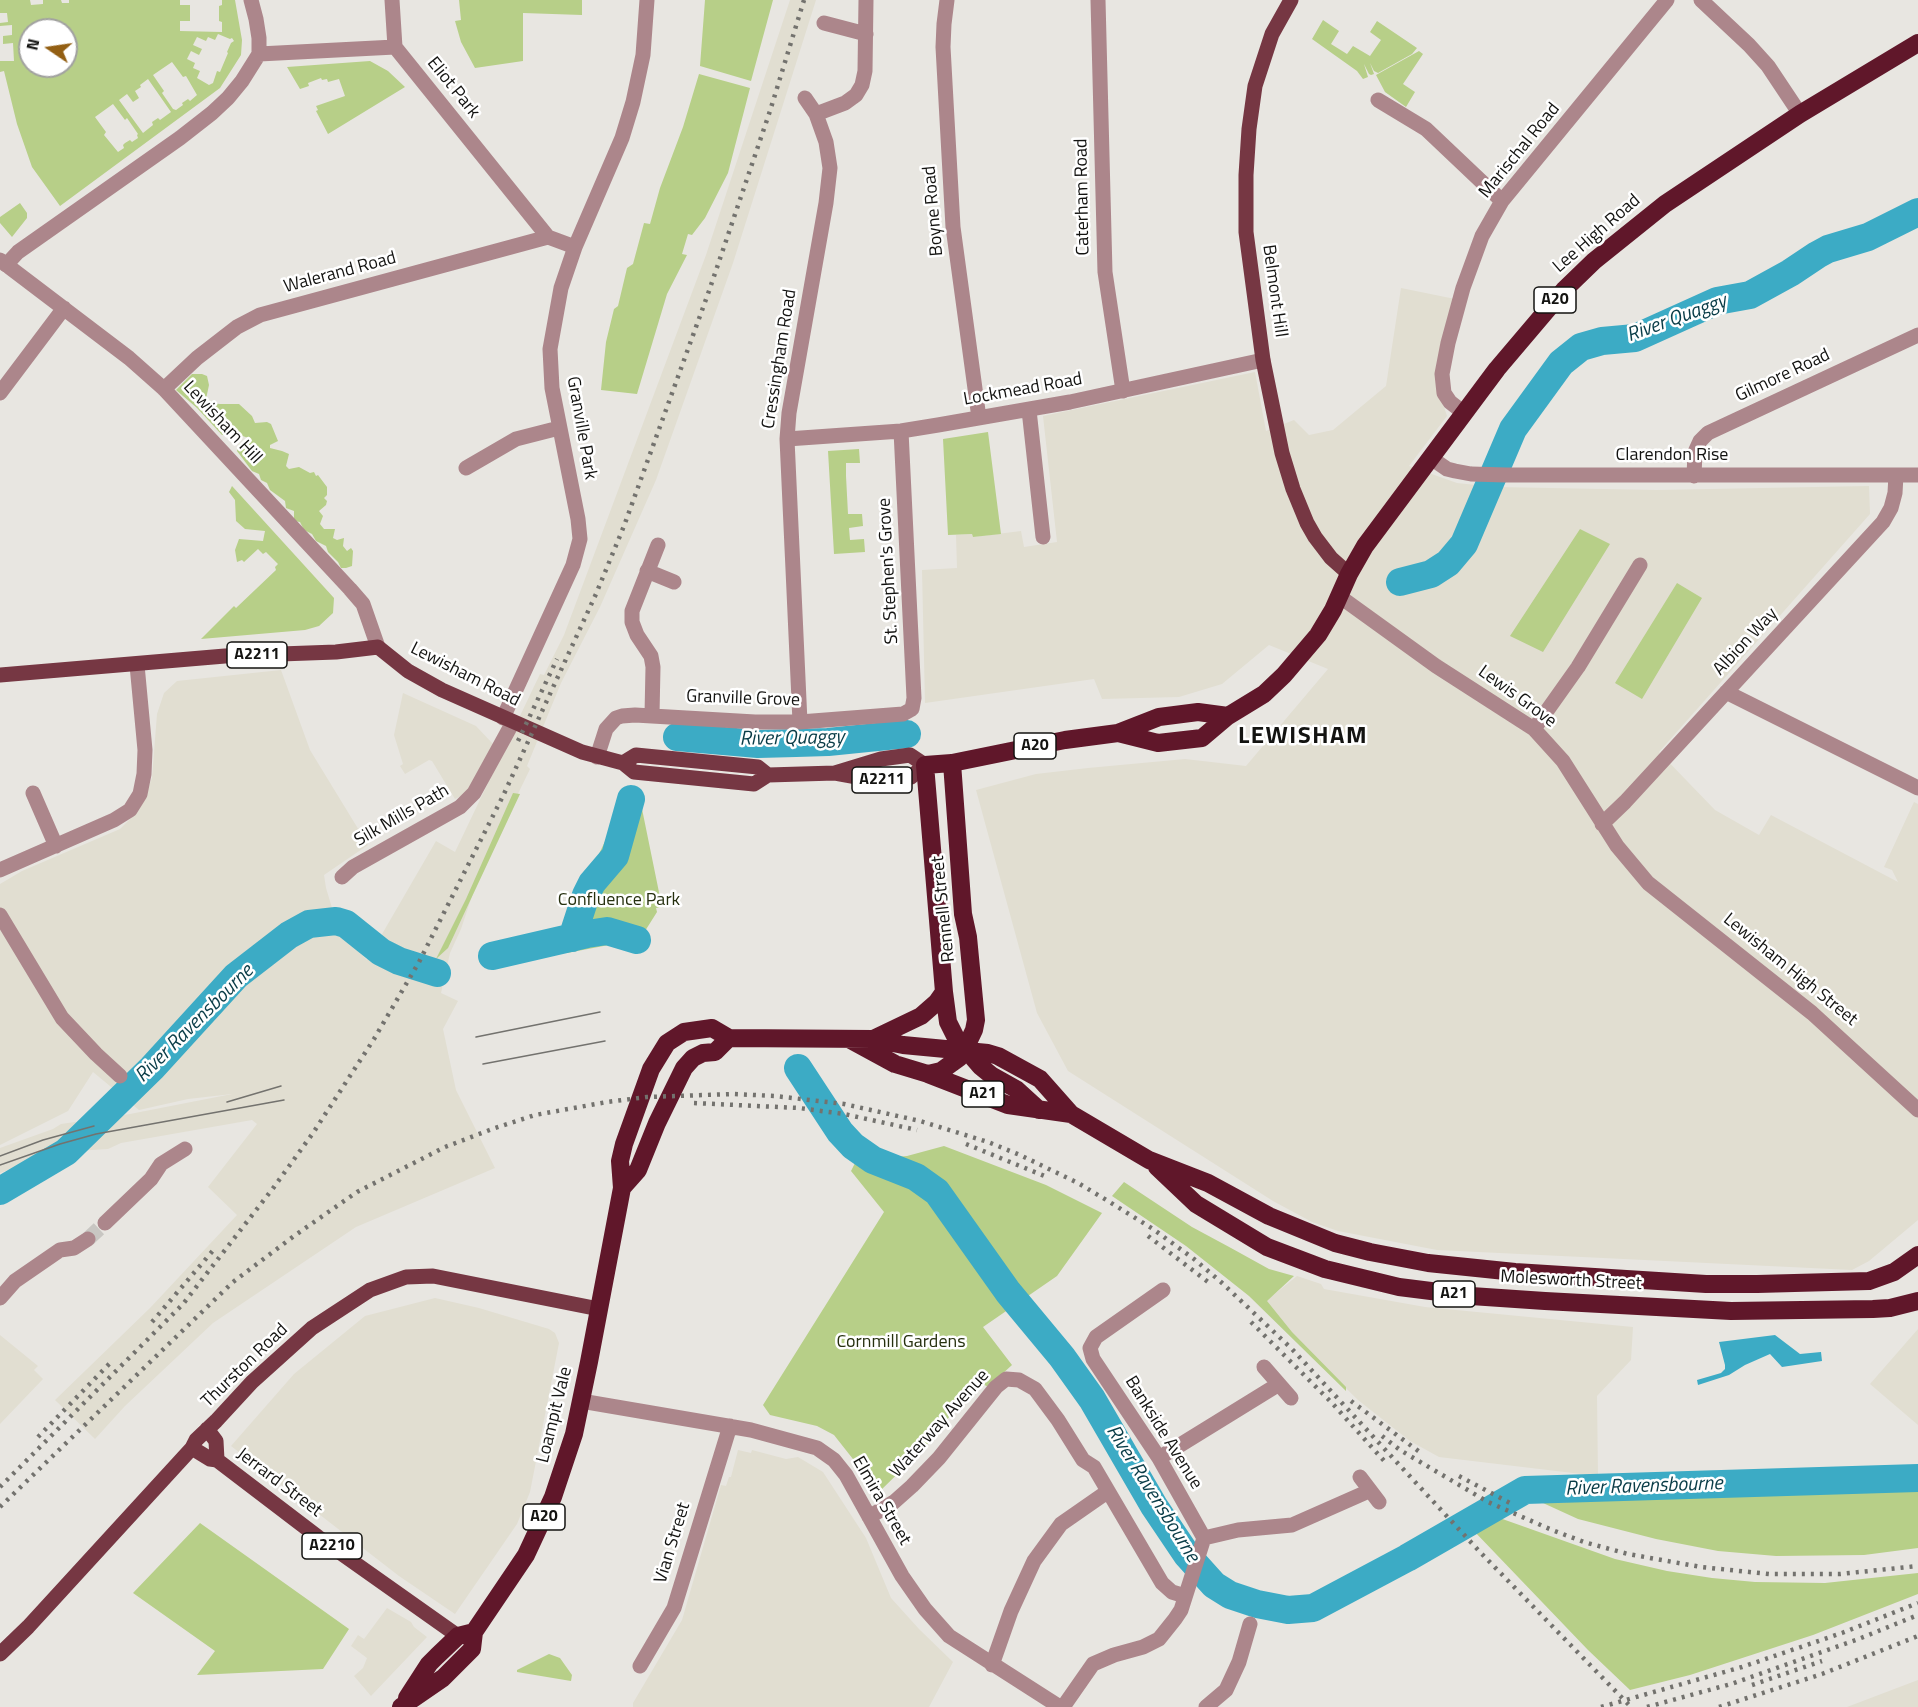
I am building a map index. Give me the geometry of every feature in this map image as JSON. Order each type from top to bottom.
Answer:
[{"type":"highway","name":"Lee High Road","points":[[1339,596],[1365,546],[1464,413],[1533,324],[1594,261],[1665,204],[1800,114],[1918,43]]},
{"type":"highway","name":"A20","points":[[1118,734],[1158,743],[1202,738],[1228,716],[1249,705],[1284,675],[1318,636],[1339,596]]},
{"type":"highway","name":"A20","points":[[925,765],[952,763],[1065,740],[1118,734],[1159,717],[1198,712],[1228,716]]},
{"type":"highway","name":"Rennell Street","points":[[928,1074],[951,1066],[965,1050],[974,1030],[976,1014],[968,937],[963,914],[952,763]]},
{"type":"highway","name":"Rennell Street","points":[[925,765],[948,1022],[965,1050]]},
{"type":"highway","name":"A20","points":[[729,1038],[873,1039],[921,1016],[937,1002],[944,992]]},
{"type":"highway","name":"Loampit Vale","points":[[402,1706],[443,1678],[472,1649],[466,1634],[526,1555],[564,1469],[581,1401],[622,1188],[620,1161],[646,1082],[659,1053],[675,1036],[696,1029],[712,1028],[729,1038],[715,1052],[704,1053],[693,1058],[684,1068],[652,1133],[638,1170],[622,1188]]},
{"type":"highway","name":"A20","points":[[847,1039],[895,1064],[928,1074]]},
{"type":"highway","name":"A21","points":[[873,1039],[909,1046],[965,1050],[991,1075],[1016,1089],[1039,1110]]},
{"type":"highway","name":"Molesworth Street","points":[[965,1050],[998,1056],[1040,1079],[1071,1114],[1149,1160],[1208,1183],[1269,1216],[1335,1244],[1370,1252],[1462,1267],[1536,1274],[1706,1284],[1856,1282],[1888,1274],[1918,1255]]},
{"type":"highway","name":"Molesworth Street","points":[[928,1074],[1008,1104],[1071,1114]]},
{"type":"highway","name":"Molesworth Street","points":[[1149,1160],[1196,1204],[1267,1247],[1325,1269],[1399,1287],[1471,1296],[1731,1311],[1873,1310],[1918,1301]]},
{"type":"main road","name":"Belmont Hill","points":[[1291,0],[1272,34],[1262,60],[1256,86],[1249,129],[1246,232],[1263,360],[1282,453],[1307,523],[1331,558],[1349,574]]},
{"type":"main road","name":"A2211","points":[[0,675],[225,657],[336,652],[378,647]]},
{"type":"main road","name":"Lewisham Road","points":[[378,647],[408,671],[508,720],[597,757],[623,763],[636,755],[758,767],[768,775],[835,773],[879,781],[911,777],[925,765],[910,755],[881,759],[835,773]]},
{"type":"main road","name":"Thurston Road","points":[[0,1654],[28,1627],[192,1448],[196,1440],[252,1382],[296,1341],[350,1302],[392,1281],[406,1277],[433,1276],[599,1309]]},
{"type":"main road","points":[[207,1429],[216,1441],[217,1460]]},
{"type":"main road","name":"Jerrard Street","points":[[192,1448],[210,1460],[217,1460],[318,1537],[466,1634]]},
{"type":"street","points":[[3,262],[212,113],[242,81],[259,53],[256,19],[250,0]]},
{"type":"street","points":[[259,53],[395,47],[392,0]]},
{"type":"street","name":"Granville Park","points":[[508,720],[573,565],[579,538],[577,513],[552,388],[550,349],[558,297],[575,247],[622,138],[633,102],[643,55],[647,0]]},
{"type":"street","points":[[816,114],[845,103],[856,95],[862,85],[865,71],[866,0]]},
{"type":"street","name":"Boyne Road","points":[[947,0],[943,47],[953,227],[979,418]]},
{"type":"street","name":"Caterham Road","points":[[1098,0],[1105,272],[1123,391]]},
{"type":"street","name":"Marischal Road","points":[[1464,413],[1450,402],[1444,393],[1442,374],[1463,288],[1482,236],[1502,201],[1667,0]]},
{"type":"street","points":[[1701,0],[1768,66],[1800,114]]},
{"type":"street","points":[[824,23],[866,34]]},
{"type":"street","name":"Eliot Park","points":[[395,47],[548,237]]},
{"type":"street","name":"Cressingham Road","points":[[800,722],[787,439],[789,413],[826,203],[830,168],[826,142],[816,114],[805,98]]},
{"type":"street","points":[[1378,100],[1426,129],[1502,201]]},
{"type":"street","points":[[548,237],[575,247]]},
{"type":"street","name":"Walerand Road","points":[[164,389],[197,358],[237,327],[260,315],[548,237]]},
{"type":"street","name":"Lewisham Hill","points":[[3,262],[129,358],[164,389],[351,589],[363,604],[378,647]]},
{"type":"street","points":[[0,393],[64,308]]},
{"type":"street","name":"Gilmore Road","points":[[1694,476],[1695,452],[1700,441],[1708,433],[1918,335]]},
{"type":"street","name":"Lockmead Road","points":[[787,439],[901,431],[1029,410],[1263,360]]},
{"type":"street","points":[[1029,410],[1043,537]]},
{"type":"street","points":[[466,468],[516,439],[559,428]]},
{"type":"street","name":"St. Stephen's Grove","points":[[901,431],[914,698],[912,709]]},
{"type":"street","name":"Clarendon Rise","points":[[1431,458],[1447,469],[1471,474],[1918,475]]},
{"type":"street","name":"Albion Way","points":[[1602,824],[1625,802],[1883,522],[1891,508],[1896,475]]},
{"type":"street","points":[[652,716],[653,667],[651,656],[637,635],[632,611],[658,545]]},
{"type":"street","points":[[1534,729],[1578,666],[1640,565]]},
{"type":"street","points":[[647,571],[674,582]]},
{"type":"street","name":"Lewis Grove","points":[[1339,596],[1436,666],[1534,729],[1563,761],[1602,824],[1633,867]]},
{"type":"street","points":[[0,870],[114,820],[130,810],[140,794],[144,774],[145,750],[137,665]]},
{"type":"street","points":[[1726,692],[1918,788]]},
{"type":"street","name":"Granville Grove","points":[[597,757],[606,729],[616,718],[635,715],[755,722],[800,722],[903,714],[912,709]]},
{"type":"street","name":"Silk Mills Path","points":[[342,877],[353,867],[460,807],[474,793],[508,720]]},
{"type":"street","points":[[33,794],[56,846]]},
{"type":"street","name":"Lewisham High Street","points":[[1633,867],[1648,883],[1695,922],[1812,1013],[1918,1110]]},
{"type":"street","points":[[0,915],[62,1018],[120,1076]]},
{"type":"street","points":[[105,1223],[151,1179],[161,1164],[185,1149]]},
{"type":"street","points":[[0,1298],[15,1281],[60,1250],[74,1248],[88,1239]]},
{"type":"street","name":"Bankside Avenue","points":[[1163,1290],[1096,1337],[1090,1348],[1093,1359],[1159,1458],[1203,1543]]},
{"type":"street","points":[[1264,1367],[1291,1398]]},
{"type":"street","name":"Waterway Avenue","points":[[869,1517],[894,1502],[912,1486],[939,1458],[996,1388],[1006,1379],[1019,1380],[1035,1389],[1083,1460],[1094,1467],[1162,1583],[1172,1592],[1185,1596]]},
{"type":"street","points":[[1159,1458],[1279,1384]]},
{"type":"street","name":"Elmira Street","points":[[581,1401],[730,1426],[817,1448],[834,1460],[846,1475],[902,1576],[925,1609],[949,1636],[1062,1707]]},
{"type":"street","name":"Vian Street","points":[[640,1666],[674,1608],[730,1426]]},
{"type":"street","points":[[1062,1707],[1093,1664],[1143,1647],[1159,1638],[1175,1619],[1203,1543],[1238,1530],[1292,1524],[1374,1497],[1360,1477]]},
{"type":"street","points":[[992,1665],[1011,1611],[1038,1554],[1061,1524],[1107,1492]]},
{"type":"street","points":[[1206,1707],[1226,1690],[1239,1662],[1250,1624]]},
{"type":"shaded area","points":[[790,0],[816,0],[733,263],[656,480],[600,607],[561,683],[527,766],[530,769],[480,872],[461,929],[450,953],[441,993],[458,1001],[443,1029],[456,1090],[495,1168],[356,1227],[213,1323],[125,1406],[95,1439],[55,1400],[150,1308],[237,1215],[208,1187],[257,1124],[252,1120],[121,1143],[108,1149],[59,1152],[0,1173],[0,1148],[61,1124],[130,1114],[232,1094],[188,1099],[139,1110],[93,1072],[68,1111],[0,1145],[0,884],[22,871],[120,829],[139,810],[152,778],[157,714],[164,693],[177,681],[281,670],[310,750],[368,845],[324,875],[339,931],[367,960],[436,841],[455,852],[540,674],[544,675],[564,635],[706,255]]},
{"type":"shaded area","points":[[1401,288],[1455,299],[1441,398],[1447,416],[1409,466],[1457,483],[1495,487],[1657,490],[1869,486],[1870,514],[1659,752],[1715,810],[1759,835],[1771,815],[1898,882],[1892,870],[1884,867],[1914,802],[1918,804],[1918,1220],[1869,1261],[1852,1270],[1437,1250],[1338,1231],[1312,1222],[1273,1201],[1068,1071],[1037,1013],[976,790],[1036,774],[1185,759],[1246,766],[1328,669],[1269,645],[1222,684],[1179,697],[1102,699],[1094,679],[925,703],[922,570],[957,568],[956,535],[972,534],[973,537],[1021,531],[1024,547],[1057,542],[1043,416],[1255,372],[1266,431],[1294,420],[1309,435],[1333,430],[1386,386]]},
{"type":"shaded area","points":[[403,693],[476,726],[493,744],[471,791],[455,799],[432,761],[429,760],[405,774],[400,766],[403,764],[394,735]]},
{"type":"shaded area","points":[[1297,1276],[1321,1284],[1324,1289],[1425,1307],[1633,1327],[1631,1360],[1597,1396],[1598,1476],[1439,1457],[1410,1441],[1358,1400],[1261,1305]]},
{"type":"shaded area","points":[[435,1298],[479,1308],[549,1329],[555,1333],[559,1343],[530,1492],[517,1524],[455,1614],[399,1576],[231,1446],[294,1374],[365,1316]]},
{"type":"shaded area","points":[[1918,1329],[1918,1425],[1870,1384]]},
{"type":"shaded area","points":[[0,1335],[38,1366],[34,1370],[43,1379],[0,1424]]},
{"type":"shaded area","points":[[738,1450],[751,1453],[752,1450],[786,1459],[798,1457],[823,1472],[866,1538],[891,1598],[953,1662],[929,1707],[633,1707],[633,1703],[682,1620],[721,1485],[726,1486],[731,1477]]},
{"type":"shaded area","points":[[387,1608],[411,1622],[427,1637],[371,1696],[354,1676],[363,1668],[367,1658],[351,1646],[358,1635],[364,1639]]},
{"type":"shaded area","points":[[1918,1680],[1918,1707],[1847,1707]]},
{"type":"green space","points":[[0,0],[30,0],[31,5],[43,4],[43,0],[61,0],[62,3],[69,3],[69,0],[180,0],[180,5],[190,5],[190,21],[180,21],[180,31],[222,32],[219,6],[222,5],[222,0],[235,0],[242,40],[241,55],[220,88],[60,206],[32,167],[17,124],[4,71],[0,72],[0,61],[14,61],[13,43],[3,44],[3,36],[12,35],[12,25],[0,26],[0,23],[8,22],[7,13],[0,13]],"holes":[[[218,34],[232,38],[234,41],[231,43],[220,72],[217,71],[213,83],[209,85],[197,78],[200,71],[193,68],[195,63],[187,59],[191,51],[199,55],[202,49],[193,45],[197,37],[206,41],[208,37],[215,40]],[[172,62],[183,77],[186,76],[197,95],[190,101],[188,99],[182,103],[183,105],[176,110],[162,93],[164,91],[153,75]],[[148,79],[171,112],[160,120],[158,118],[152,122],[153,125],[143,133],[119,100],[127,94],[133,102],[139,98],[135,91],[141,87],[140,85]],[[113,104],[125,120],[127,118],[138,134],[138,138],[125,143],[124,148],[118,152],[104,135],[106,132],[95,117]]]},
{"type":"green space","points":[[459,0],[582,0],[582,15],[523,13],[523,61],[475,68],[461,42],[455,21],[461,20]]},
{"type":"green space","points":[[705,0],[773,0],[751,81],[700,66]]},
{"type":"green space","points":[[1323,20],[1339,31],[1331,44],[1347,54],[1353,46],[1370,56],[1381,40],[1370,32],[1377,21],[1417,48],[1412,54],[1378,73],[1374,71],[1370,63],[1374,74],[1369,74],[1364,64],[1368,77],[1363,79],[1357,71],[1312,39]]},
{"type":"green space","points":[[1419,51],[1423,54],[1403,84],[1415,92],[1406,107],[1385,92],[1376,75]]},
{"type":"green space","points":[[370,61],[388,71],[405,87],[328,134],[316,111],[318,110],[316,106],[345,96],[339,79],[328,82],[327,79],[322,80],[321,78],[300,89],[287,67]]},
{"type":"green space","points":[[699,74],[750,88],[728,173],[705,218],[692,235],[688,234],[682,254],[687,255],[667,294],[637,394],[601,390],[606,342],[614,309],[618,306],[627,268],[633,264],[644,223],[650,224]]},
{"type":"green space","points":[[20,203],[27,213],[27,218],[12,237],[0,223],[0,217]]},
{"type":"green space","points":[[192,374],[207,376],[209,385],[206,399],[219,404],[239,404],[252,416],[255,423],[271,424],[278,441],[270,445],[270,448],[289,454],[286,466],[289,469],[299,467],[318,475],[327,487],[327,495],[324,498],[327,501],[326,505],[319,511],[323,516],[320,524],[324,529],[335,529],[333,538],[337,540],[344,538],[343,546],[347,551],[351,548],[353,551],[352,566],[341,568],[326,546],[316,541],[312,534],[304,530],[300,522],[294,521],[294,511],[286,508],[285,501],[270,490],[259,474],[252,471],[237,451],[239,444],[247,443],[248,438],[235,433],[222,435],[197,408],[176,390]]},
{"type":"green space","points":[[988,432],[1001,534],[973,537],[972,534],[948,535],[943,439]]},
{"type":"green space","points":[[859,449],[860,463],[846,463],[848,514],[862,514],[863,526],[849,528],[850,540],[864,539],[865,552],[834,554],[828,451]]},
{"type":"green space","points":[[232,486],[334,598],[333,613],[319,626],[305,630],[201,639],[234,606],[236,608],[276,570],[275,567],[278,564],[266,552],[263,554],[258,549],[244,562],[242,560],[237,562],[235,550],[239,539],[263,541],[265,531],[245,529],[236,521],[235,500],[229,492]]},
{"type":"green space","points":[[1580,529],[1610,544],[1543,652],[1510,636]]},
{"type":"green space","points":[[1677,583],[1702,598],[1642,699],[1615,683]]},
{"type":"green space","points":[[513,793],[520,794],[448,948],[436,959],[466,899]]},
{"type":"green space","name":"Confluence Park","points":[[626,797],[641,804],[662,907],[656,908],[657,912],[640,939],[567,953],[563,930]]},
{"type":"green space","name":"Cornmill Gardens","points":[[944,1146],[1046,1185],[1102,1213],[1057,1276],[983,1327],[1012,1365],[988,1387],[978,1381],[925,1447],[879,1492],[834,1435],[817,1426],[770,1415],[763,1405],[884,1212],[851,1171],[856,1161],[907,1156]]},
{"type":"green space","points":[[1124,1182],[1192,1227],[1269,1269],[1294,1276],[1267,1301],[1292,1332],[1346,1387],[1346,1391],[1249,1296],[1186,1246],[1112,1196]]},
{"type":"green space","points":[[1918,1488],[1918,1548],[1864,1555],[1776,1556],[1718,1551],[1656,1539],[1578,1519],[1543,1503]]},
{"type":"green space","points":[[1494,1516],[1615,1559],[1667,1571],[1755,1582],[1825,1583],[1918,1573],[1918,1594],[1813,1635],[1690,1675],[1630,1690],[1588,1650],[1473,1530]]},
{"type":"green space","points":[[200,1523],[349,1629],[323,1669],[197,1675],[215,1651],[133,1593]]},
{"type":"green space","points":[[549,1654],[560,1658],[572,1675],[571,1681],[517,1672],[517,1670]]},
{"type":"water","points":[[1775,1335],[1800,1354],[1821,1352],[1822,1361],[1782,1367],[1770,1354],[1729,1375],[1698,1385],[1697,1380],[1721,1373],[1725,1369],[1719,1342]]},
{"type":"waterway","name":"River Quaggy","points":[[1400,582],[1431,574],[1448,563],[1464,544],[1513,429],[1561,363],[1581,347],[1602,341],[1635,338],[1717,301],[1750,295],[1828,249],[1868,237],[1918,212]]},
{"type":"waterway","name":"River Quaggy","points":[[677,737],[758,744],[828,742],[907,734]]},
{"type":"waterway","name":"River Quaggy","points":[[572,938],[592,883],[615,856],[631,799]]},
{"type":"waterway","name":"River Ravensbourne","points":[[0,1191],[66,1152],[152,1068],[236,976],[289,935],[309,924],[336,921],[346,924],[381,952],[399,961],[437,973]]},
{"type":"waterway","name":"River Ravensbourne","points":[[492,956],[607,931],[637,940]]},
{"type":"waterway","name":"River Ravensbourne","points":[[798,1068],[840,1132],[853,1146],[873,1160],[916,1177],[937,1192],[1008,1292],[1062,1357],[1092,1399],[1154,1506],[1187,1555],[1214,1585],[1230,1595],[1257,1604],[1288,1610],[1313,1608],[1407,1558],[1525,1490],[1918,1478]]},
{"type":"tunnel","points":[[88,1239],[105,1223]]},
{"type":"tram line","points":[[476,1037],[600,1012]]},
{"type":"tram line","points":[[483,1064],[605,1041]]},
{"type":"tram line","points":[[227,1102],[281,1086]]},
{"type":"tram line","points":[[0,1165],[96,1134],[284,1100]]},
{"type":"tram line","points":[[0,1156],[43,1140],[94,1126]]},
{"type":"railway","points":[[0,1487],[183,1304],[313,1133],[374,1039],[419,962],[503,796],[596,594],[624,526],[709,291],[770,111],[804,0]]},
{"type":"railway","points":[[518,741],[557,659]]},
{"type":"railway","points":[[0,1507],[233,1282],[357,1192],[445,1147],[535,1115],[647,1097],[733,1094],[844,1104],[920,1121],[988,1142],[1020,1155],[1078,1183],[1153,1229],[1194,1259],[1292,1349],[1480,1552],[1631,1707]]},
{"type":"railway","points":[[694,1103],[799,1108],[844,1114],[917,1130]]},
{"type":"railway","points":[[966,1144],[1047,1177]]},
{"type":"railway","points":[[1148,1236],[1212,1285]]},
{"type":"railway","points":[[152,1322],[216,1247]]},
{"type":"railway","points":[[1251,1322],[1332,1403],[1386,1463]]},
{"type":"railway","points":[[38,1437],[113,1360]]},
{"type":"railway","points":[[1351,1401],[1421,1453]]},
{"type":"railway","points":[[1382,1436],[1400,1450],[1488,1502],[1584,1542],[1628,1554],[1701,1567],[1769,1574],[1840,1574],[1918,1566]]},
{"type":"railway","points":[[1459,1476],[1510,1503]]},
{"type":"railway","points":[[1601,1707],[1742,1667],[1842,1633],[1918,1603]]},
{"type":"railway","points":[[1647,1707],[1731,1684],[1856,1640],[1918,1615]]},
{"type":"railway","points":[[1719,1707],[1822,1674],[1918,1636]]},
{"type":"railway","points":[[1752,1685],[1822,1661]]},
{"type":"district","name":"LEWISHAM","points":[[1303,737]]}]
